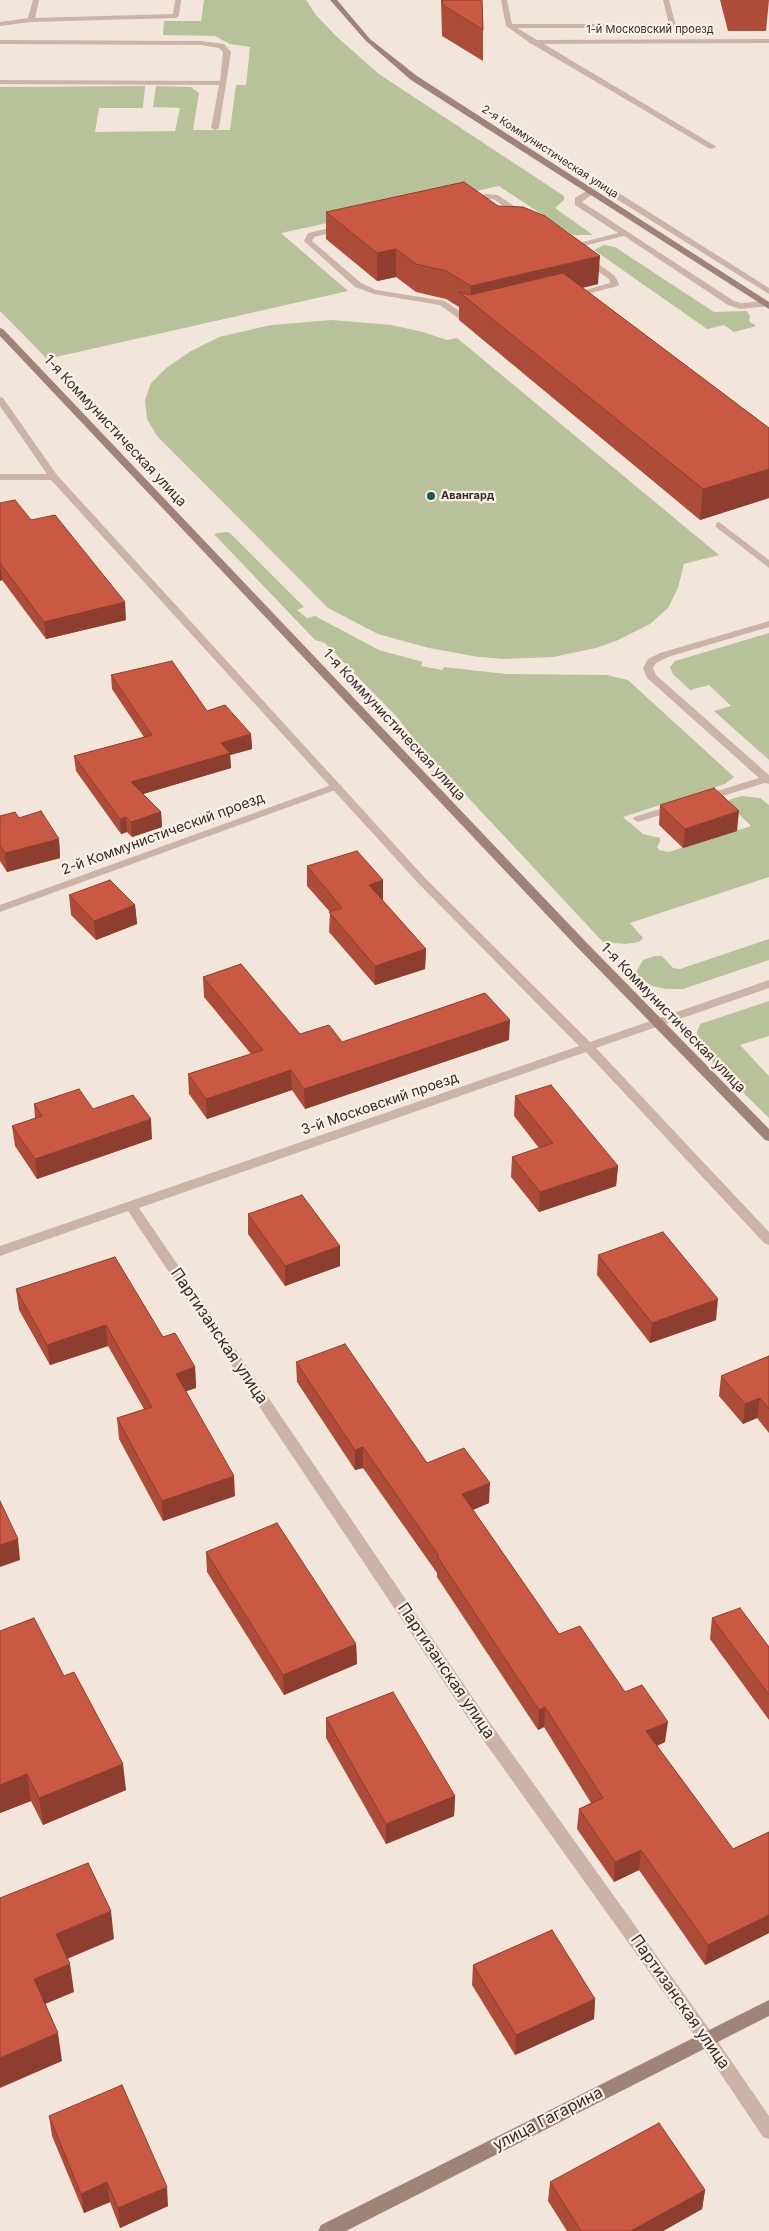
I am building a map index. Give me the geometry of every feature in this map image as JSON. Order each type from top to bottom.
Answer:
[{"type":"street","points":[[31,20],[36,0]]},
{"type":"street","points":[[0,24],[31,20],[176,16],[178,0]]},
{"type":"street","name":"2-я Коммунистическая улица","points":[[333,0],[360,33],[402,69],[767,305]]},
{"type":"street","points":[[504,0],[509,26],[532,42],[713,147]]},
{"type":"street","points":[[509,26],[673,26],[666,0]]},
{"type":"street","name":"1-й Московский проезд","points":[[532,42],[769,41]]},
{"type":"street","points":[[0,42],[214,44],[226,50],[214,128]]},
{"type":"street","points":[[0,82],[222,83]]},
{"type":"street","points":[[597,183],[769,292]]},
{"type":"street","points":[[591,192],[578,200],[578,203],[733,304],[744,306],[767,305]]},
{"type":"street","points":[[455,202],[480,196],[496,197],[532,221]]},
{"type":"street","points":[[348,226],[311,235],[307,239],[364,289],[442,303],[465,318],[480,317]]},
{"type":"street","points":[[566,297],[604,288],[613,285],[615,282],[565,244],[624,234]]},
{"type":"street","name":"1-я Коммунистическая улица","points":[[0,331],[657,1023],[769,1137]]},
{"type":"street","points":[[0,400],[54,477],[449,910],[588,1047],[769,1240]]},
{"type":"street","points":[[0,477],[54,477]]},
{"type":"street","points":[[718,525],[769,565]]},
{"type":"street","points":[[768,780],[651,676],[648,668],[652,661],[664,655],[769,624]]},
{"type":"street","points":[[638,819],[768,780]]},
{"type":"street","name":"2-й Коммунистический проезд","points":[[0,910],[337,786]]},
{"type":"street","name":"3-й Московский проезд","points":[[0,1251],[769,984]]},
{"type":"street","name":"Партизанская улица","points":[[131,1206],[482,1725],[706,2038],[769,2130]]},
{"type":"street","name":"улица Гагарина","points":[[327,2231],[706,2038],[769,2008]]},
{"type":"green space","points":[[204,0],[306,0],[316,15],[337,37],[379,74],[564,196],[564,200],[555,208],[593,235],[573,235],[499,186],[281,233],[348,291],[47,359],[0,311],[0,87],[145,86],[143,108],[99,108],[95,132],[175,131],[180,108],[153,107],[156,86],[191,87],[199,93],[193,130],[230,130],[236,85],[246,85],[250,47],[230,44],[215,36],[163,35],[164,21],[201,21]]},
{"type":"green space","points":[[604,245],[615,247],[714,312],[747,311],[750,316],[749,321],[756,326],[734,332],[724,325],[707,329],[594,250]]},
{"type":"green space","name":"Авангард","points":[[331,320],[391,325],[423,332],[447,340],[457,338],[719,555],[684,564],[678,588],[668,608],[650,624],[616,641],[596,648],[553,657],[504,659],[479,657],[429,648],[378,634],[328,608],[157,436],[147,419],[145,400],[151,383],[166,368],[191,351],[219,337],[271,325]]},
{"type":"green space","points":[[230,533],[304,607],[297,610],[307,618],[315,616],[379,650],[423,662],[421,666],[442,670],[444,667],[506,674],[607,675],[628,680],[734,777],[725,784],[623,817],[643,834],[660,838],[657,847],[659,850],[669,852],[751,826],[727,802],[742,796],[760,798],[769,805],[769,877],[630,923],[643,938],[639,942],[626,944],[603,942],[419,745],[396,716],[325,643],[315,640],[214,534]]},
{"type":"green space","points":[[769,633],[769,760],[714,711],[731,706],[709,685],[690,690],[673,674],[670,667],[675,661]]},
{"type":"green space","points":[[769,939],[769,960],[683,989],[666,989],[652,986],[635,974],[643,960],[655,956],[662,956],[673,968],[680,969]]},
{"type":"green space","points":[[769,1001],[769,1036],[740,1045],[769,1076],[769,1118],[713,1063],[698,1041],[697,1032],[700,1024]]},
{"type":"building","points":[[442,0],[482,0],[483,30],[443,5]]},
{"type":"building","points":[[464,182],[498,206],[523,207],[545,216],[600,256],[471,286],[446,271],[416,264],[396,249],[377,253],[326,212]]},
{"type":"building","points":[[563,273],[769,428],[769,469],[703,489],[459,292],[470,295]]},
{"type":"building","points":[[15,500],[31,520],[55,515],[125,602],[44,622],[0,563],[0,503]]},
{"type":"building","points":[[172,661],[207,711],[225,705],[251,734],[221,743],[230,753],[131,782],[161,812],[131,822],[126,817],[120,819],[74,756],[152,735],[111,675]]},
{"type":"building","points":[[714,788],[739,811],[685,829],[660,805]]},
{"type":"building","points":[[41,811],[59,839],[5,853],[0,845],[0,816],[15,812],[19,818]]},
{"type":"building","points":[[357,851],[383,880],[369,885],[426,949],[375,966],[329,912],[342,908],[307,866]]},
{"type":"building","points":[[110,880],[135,905],[94,921],[69,895]]},
{"type":"building","points":[[241,964],[300,1034],[329,1025],[342,1042],[485,993],[510,1020],[304,1089],[291,1070],[206,1099],[188,1074],[263,1050],[203,977]]},
{"type":"building","points":[[551,1085],[618,1166],[540,1192],[512,1157],[553,1143],[515,1096]]},
{"type":"building","points":[[79,1089],[93,1109],[133,1095],[151,1119],[35,1159],[12,1126],[42,1116],[34,1104]]},
{"type":"building","points":[[302,1195],[340,1246],[285,1266],[248,1214]]},
{"type":"building","points":[[663,1232],[718,1299],[652,1323],[598,1255]]},
{"type":"building","points":[[115,1257],[163,1337],[175,1333],[195,1367],[176,1374],[234,1476],[162,1501],[117,1418],[152,1407],[106,1325],[47,1345],[16,1289]]},
{"type":"building","points":[[345,1344],[427,1463],[464,1448],[490,1483],[462,1494],[559,1634],[580,1626],[625,1692],[642,1685],[668,1722],[646,1731],[733,1849],[769,1832],[769,1915],[708,1945],[641,1850],[615,1862],[579,1809],[603,1798],[545,1707],[539,1710],[437,1556],[439,1556],[363,1447],[355,1450],[296,1362]]},
{"type":"building","points":[[769,1356],[769,1409],[760,1398],[745,1404],[721,1376]]},
{"type":"building","points":[[0,1501],[18,1539],[0,1545]]},
{"type":"building","points":[[277,1523],[356,1644],[283,1675],[206,1552]]},
{"type":"building","points":[[740,1608],[769,1647],[769,1695],[712,1618]]},
{"type":"building","points":[[34,1618],[64,1676],[74,1672],[123,1764],[39,1798],[27,1774],[0,1785],[0,1631]]},
{"type":"building","points":[[393,1692],[455,1796],[386,1824],[326,1718]]},
{"type":"building","points":[[88,1863],[111,1911],[56,1934],[70,1964],[34,1979],[58,2033],[0,2058],[0,1898]]},
{"type":"building","points":[[552,1930],[595,1999],[516,2035],[473,1965]]},
{"type":"building","points":[[122,2085],[167,2187],[118,2208],[107,2182],[81,2194],[49,2116]]},
{"type":"building","points":[[659,2123],[705,2190],[631,2231],[581,2231],[550,2182]]},
{"type":"place","name":"Авангард","points":[[431,496]]}]
